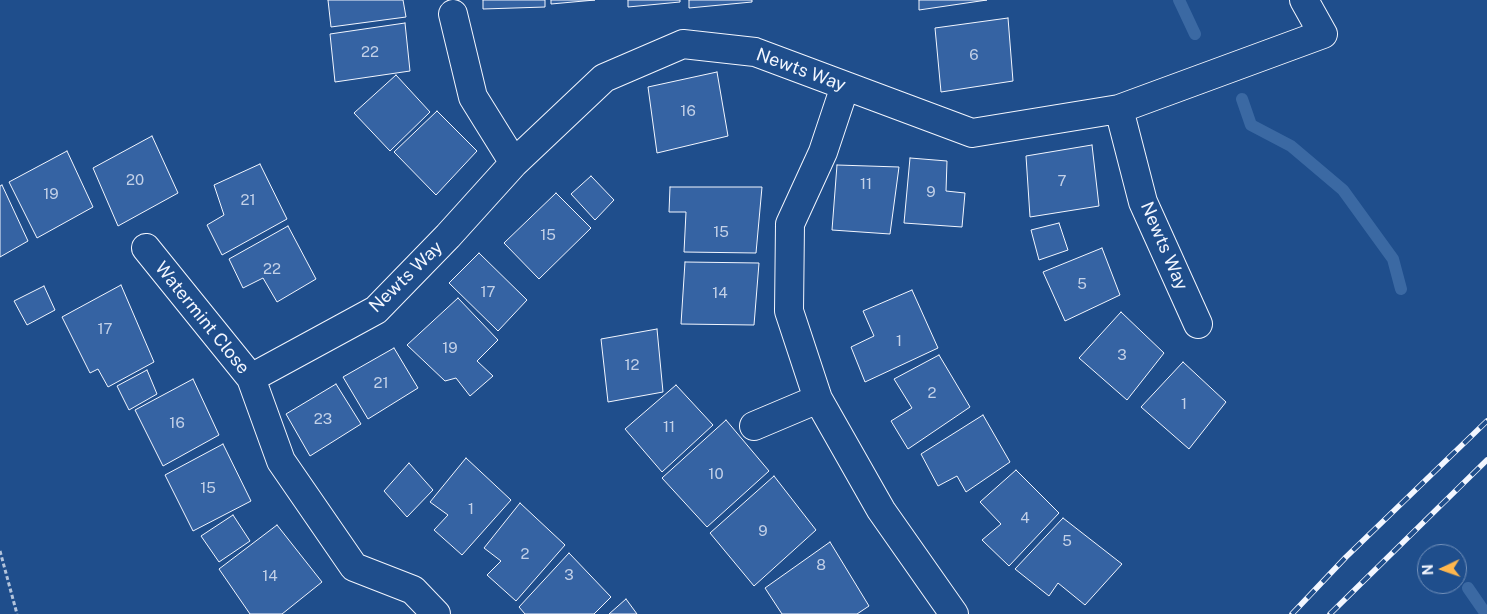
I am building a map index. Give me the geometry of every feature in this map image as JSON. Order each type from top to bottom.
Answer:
[{"type":"street","name":"Newts Way","points":[[251,378],[376,310],[448,236],[514,163],[604,78],[683,44],[755,52],[972,133],[1120,109],[1323,34],[1304,0]]},
{"type":"street","points":[[453,14],[472,98],[514,163]]},
{"type":"street","points":[[845,86],[823,152],[790,224],[789,311],[818,399],[881,510],[954,614]]},
{"type":"street","name":"Newts Way","points":[[1120,109],[1143,202],[1198,324]]},
{"type":"street","name":"Watermint Close","points":[[146,248],[251,378],[281,461],[354,567],[413,590],[436,614]]},
{"type":"street","points":[[754,426],[818,399]]},
{"type":"path","points":[[0,551],[16,614]]},
{"type":"building","points":[[328,0],[403,0],[406,17],[331,27]]},
{"type":"building","points":[[483,0],[545,0],[545,7],[483,9]]},
{"type":"building","points":[[551,0],[595,0],[551,4]]},
{"type":"building","points":[[628,0],[680,0],[680,2],[628,7]]},
{"type":"building","points":[[689,0],[752,0],[752,2],[689,8]]},
{"type":"building","points":[[919,0],[987,0],[919,10]]},
{"type":"building","points":[[1008,18],[1013,81],[941,92],[935,28]]},
{"type":"building","points":[[405,23],[410,71],[335,82],[330,34]]},
{"type":"building","points":[[717,72],[728,136],[657,153],[648,87]]},
{"type":"building","points":[[396,75],[430,112],[390,151],[354,113]]},
{"type":"building","points":[[437,111],[477,151],[436,195],[394,152]]},
{"type":"building","points":[[152,136],[178,193],[118,226],[93,168]]},
{"type":"building","points":[[1092,145],[1099,206],[1030,217],[1026,156]]},
{"type":"building","points":[[67,151],[93,207],[37,238],[9,182]]},
{"type":"building","points":[[910,158],[947,161],[946,191],[965,193],[962,227],[904,223]]},
{"type":"building","points":[[260,164],[287,219],[222,255],[207,225],[224,215],[214,185]]},
{"type":"building","points":[[837,165],[899,167],[890,234],[832,230]]},
{"type":"building","points":[[591,176],[614,200],[595,220],[571,194]]},
{"type":"building","points":[[2,185],[28,241],[0,257],[0,186]]},
{"type":"building","points":[[670,187],[762,187],[756,253],[684,252],[686,212],[669,212]]},
{"type":"building","points":[[556,193],[591,228],[539,279],[504,243]]},
{"type":"building","points":[[1059,223],[1068,250],[1039,260],[1031,230]]},
{"type":"building","points":[[288,226],[316,279],[277,302],[263,278],[243,288],[229,259]]},
{"type":"building","points":[[1102,248],[1120,295],[1065,321],[1043,272]]},
{"type":"building","points":[[479,253],[527,300],[498,331],[449,283]]},
{"type":"building","points":[[685,262],[759,263],[754,325],[681,324]]},
{"type":"building","points":[[121,285],[154,362],[108,387],[98,369],[90,373],[62,317]]},
{"type":"building","points":[[44,286],[55,310],[27,325],[14,301]]},
{"type":"building","points":[[912,290],[938,348],[865,382],[851,347],[874,336],[863,311]]},
{"type":"building","points":[[458,298],[498,340],[477,361],[493,376],[470,396],[456,378],[445,381],[407,345]]},
{"type":"building","points":[[1121,312],[1164,353],[1127,400],[1079,358]]},
{"type":"building","points":[[657,329],[663,392],[608,402],[601,339]]},
{"type":"building","points":[[394,348],[418,388],[368,419],[343,377]]},
{"type":"building","points":[[939,355],[970,407],[908,449],[891,421],[912,408],[894,379]]},
{"type":"building","points":[[1183,362],[1226,402],[1189,449],[1141,407]]},
{"type":"building","points":[[147,370],[157,394],[129,410],[117,386]]},
{"type":"building","points":[[193,379],[219,435],[163,466],[135,410]]},
{"type":"building","points":[[336,384],[361,424],[310,456],[286,414]]},
{"type":"building","points":[[676,385],[713,425],[662,472],[625,429]]},
{"type":"building","points":[[983,415],[1010,462],[966,492],[957,476],[938,486],[921,454]]},
{"type":"building","points":[[726,420],[769,471],[707,527],[662,478]]},
{"type":"building","points":[[223,444],[251,501],[193,531],[165,475]]},
{"type":"building","points":[[466,458],[511,500],[462,555],[434,530],[448,515],[430,502]]},
{"type":"building","points":[[409,463],[433,490],[407,517],[384,491]]},
{"type":"building","points":[[1016,470],[1059,513],[1009,566],[982,540],[1001,524],[980,502]]},
{"type":"building","points":[[774,476],[816,530],[754,586],[710,533]]},
{"type":"building","points":[[520,503],[565,545],[516,601],[487,575],[501,561],[484,548]]},
{"type":"building","points":[[233,515],[250,541],[219,562],[201,536]]},
{"type":"building","points":[[1063,518],[1122,564],[1085,605],[1058,583],[1049,596],[1015,569]]},
{"type":"building","points":[[277,525],[322,582],[282,614],[250,614],[219,569]]},
{"type":"building","points":[[830,542],[869,606],[857,614],[782,614],[765,588]]},
{"type":"building","points":[[569,553],[611,597],[594,614],[525,614],[519,607]]},
{"type":"building","points":[[626,599],[637,614],[609,614]]},
{"type":"waterway","points":[[1179,0],[1195,34]]},
{"type":"waterway","points":[[1242,99],[1251,125],[1291,146],[1343,190],[1393,259],[1401,289]]},
{"type":"waterway","points":[[1468,588],[1486,614]]},
{"type":"railway","points":[[1292,614],[1346,557],[1487,421]]},
{"type":"railway","points":[[1330,614],[1487,460]]}]
